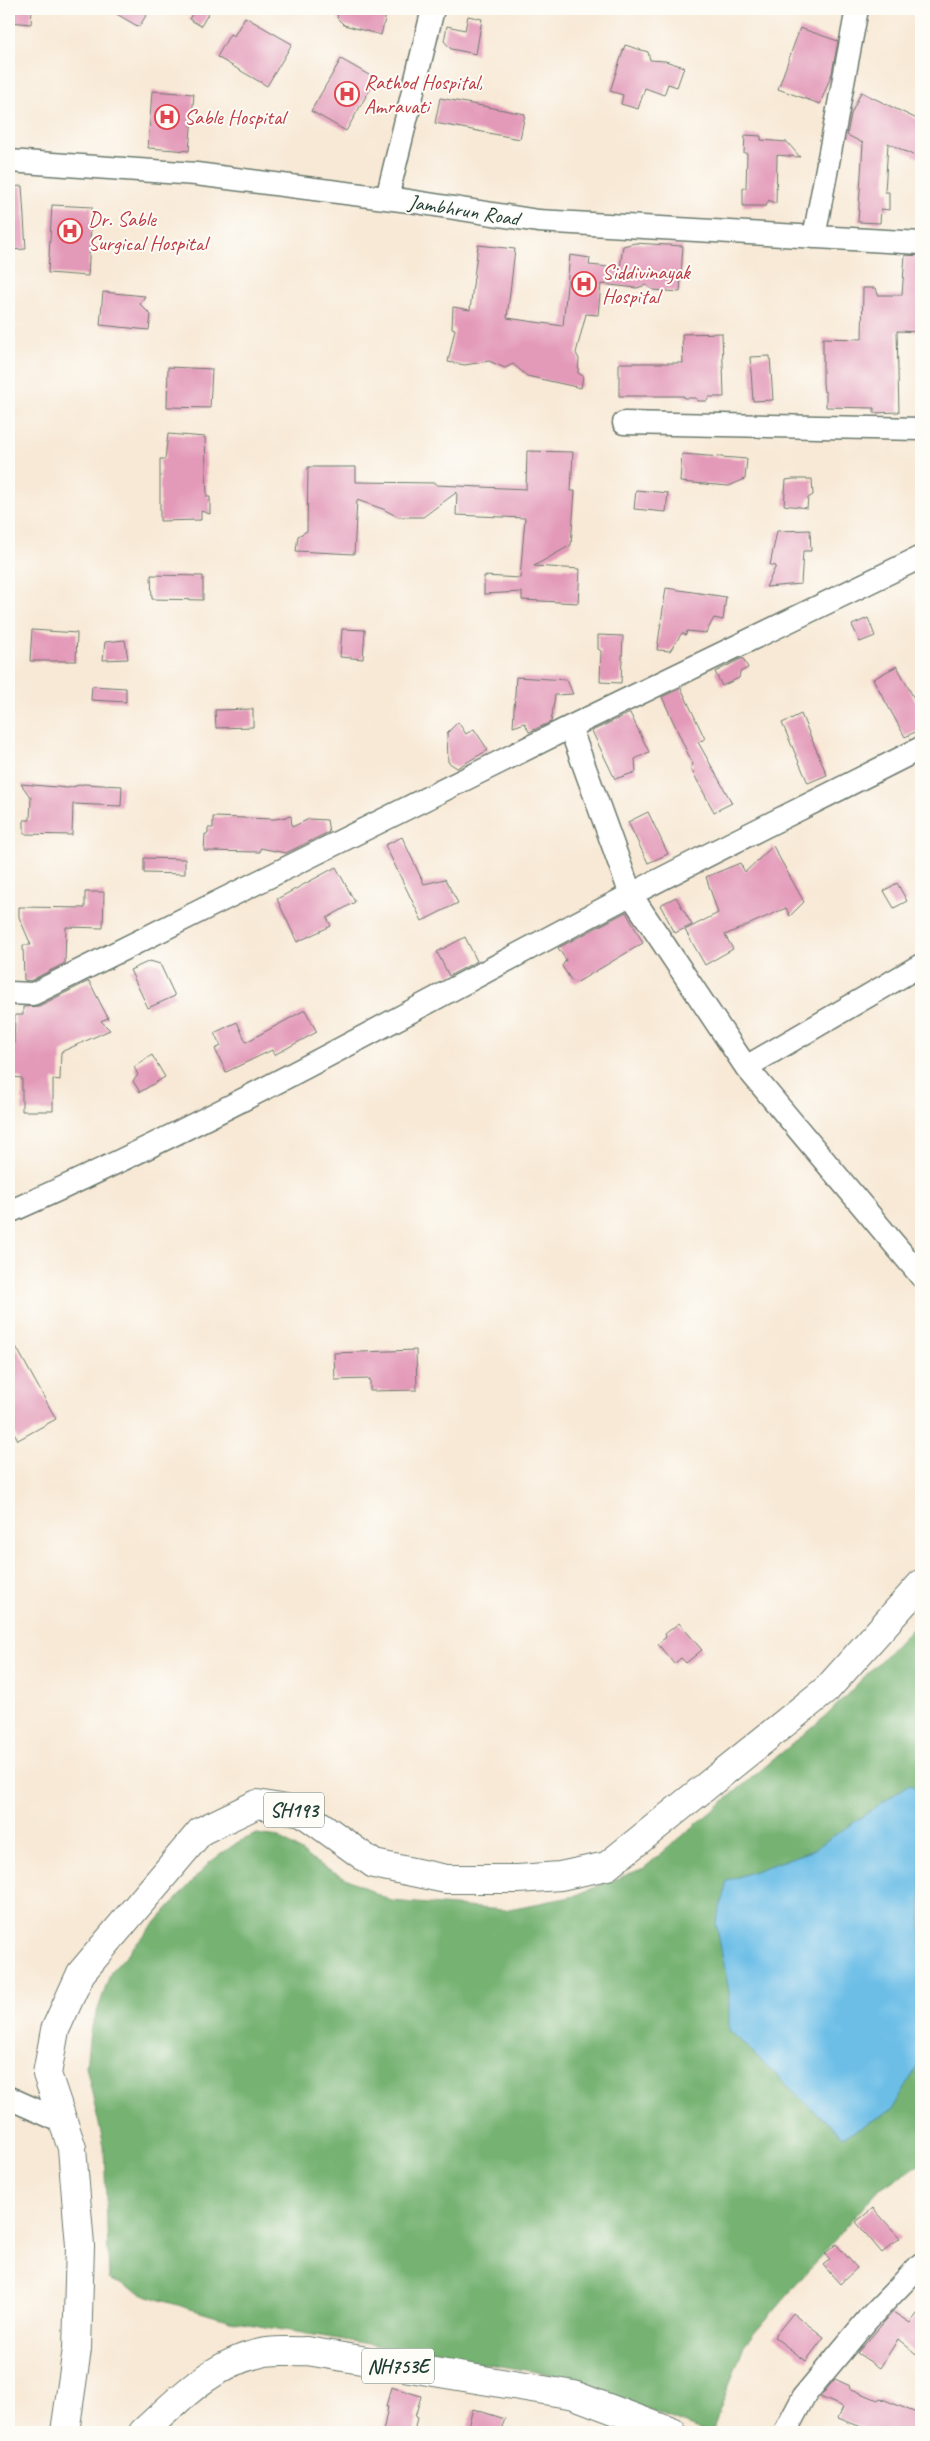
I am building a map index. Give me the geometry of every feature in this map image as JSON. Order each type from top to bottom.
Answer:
[{"type":"main road","name":"SH193","points":[[65,2432],[76,2349],[80,2246],[72,2148],[47,2074],[55,2030],[81,1973],[201,1831],[257,1804],[302,1812],[374,1864],[446,1879],[518,1879],[560,1876],[607,1866],[826,1689],[921,1584]]},
{"type":"main road","name":"NH753E","points":[[143,2432],[192,2387],[235,2360],[263,2352],[307,2351],[574,2395],[672,2432]]},
{"type":"street","points":[[387,198],[433,9]]},
{"type":"street","points":[[814,237],[857,9]]},
{"type":"street","name":"Jambhrun Road","points":[[9,162],[196,174],[387,198],[538,221],[921,243]]},
{"type":"street","points":[[624,423],[921,430]]},
{"type":"street","points":[[9,993],[33,994],[570,727],[921,557]]},
{"type":"street","points":[[570,727],[631,895],[746,1066],[921,1276]]},
{"type":"street","points":[[9,1212],[101,1171],[476,978],[631,895],[921,748]]},
{"type":"street","points":[[746,1066],[921,965]]},
{"type":"street","points":[[9,2098],[63,2122]]},
{"type":"street","points":[[785,2432],[804,2396],[868,2319],[921,2264]]},
{"type":"green space","points":[[921,1619],[921,2164],[877,2191],[744,2345],[712,2432],[706,2432],[561,2376],[230,2321],[148,2296],[109,2279],[104,2146],[86,2067],[90,2032],[111,1972],[210,1862],[238,1842],[257,1834],[279,1837],[317,1863],[391,1901],[504,1910],[571,1897],[644,1868],[828,1714]]},
{"type":"water","points":[[910,1784],[921,1792],[921,2060],[892,2110],[842,2137],[729,2030],[729,1991],[716,1923],[727,1881],[813,1850]]},
{"type":"building","points":[[9,9],[32,9],[31,24],[9,22]]},
{"type":"building","points":[[108,9],[150,9],[139,27]]},
{"type":"building","points":[[195,9],[211,9],[201,26],[189,19]]},
{"type":"building","points":[[339,9],[380,9],[387,11],[381,35],[344,25],[337,18]]},
{"type":"building","points":[[468,16],[482,19],[476,54],[451,49],[444,41],[447,26],[465,30]]},
{"type":"building","points":[[245,17],[292,44],[267,86],[217,57],[230,34],[234,36]]},
{"type":"building","points":[[800,28],[838,41],[832,73],[820,104],[778,89]]},
{"type":"building","points":[[625,45],[648,52],[650,60],[665,61],[684,67],[677,87],[668,84],[664,95],[645,88],[638,109],[621,104],[623,95],[610,91]]},
{"type":"building","points":[[341,59],[376,79],[346,131],[311,111]]},
{"type":"building","points":[[152,91],[194,94],[189,151],[148,148]]},
{"type":"building","points":[[861,92],[921,121],[921,159],[888,143],[885,192],[889,192],[889,210],[881,209],[880,223],[858,222],[863,143],[847,135],[851,114]]},
{"type":"building","points":[[440,98],[525,114],[520,139],[435,123]]},
{"type":"building","points":[[745,135],[761,136],[761,140],[787,142],[800,157],[777,155],[776,204],[769,200],[766,206],[743,206],[743,188],[746,188],[747,153],[744,153]]},
{"type":"building","points":[[22,186],[26,249],[9,250],[9,187]]},
{"type":"building","points":[[52,205],[92,207],[88,276],[48,273]]},
{"type":"building","points":[[635,243],[683,246],[680,292],[653,290],[646,285],[637,288],[601,284],[598,315],[586,314],[576,353],[579,359],[578,373],[583,376],[581,388],[527,376],[513,364],[505,368],[489,361],[465,365],[448,362],[455,329],[452,328],[453,307],[470,310],[478,245],[515,249],[507,318],[563,326],[570,255],[590,258],[589,265],[620,268],[623,246]]},
{"type":"building","points":[[905,255],[921,256],[921,332],[897,331],[899,412],[874,413],[874,408],[826,407],[826,392],[824,392],[823,383],[823,338],[862,339],[863,288],[876,288],[878,295],[902,295]]},
{"type":"building","points":[[103,292],[145,296],[140,304],[151,315],[149,330],[100,325]]},
{"type":"building","points":[[722,333],[724,397],[709,397],[707,401],[698,401],[696,398],[684,398],[684,396],[619,396],[619,363],[683,363],[682,334]]},
{"type":"building","points":[[770,356],[773,400],[753,401],[750,357]]},
{"type":"building","points":[[168,367],[212,369],[210,408],[167,407]]},
{"type":"building","points":[[168,434],[205,437],[207,497],[210,497],[210,514],[201,511],[201,520],[160,521],[160,459],[165,459]]},
{"type":"building","points":[[527,451],[573,452],[571,491],[575,491],[571,545],[534,566],[580,569],[578,603],[522,600],[522,592],[484,594],[484,576],[520,578],[525,518],[456,515],[457,492],[423,517],[398,517],[383,509],[357,500],[354,554],[296,551],[298,536],[307,531],[308,467],[356,467],[356,482],[436,483],[436,485],[526,489]]},
{"type":"building","points":[[682,454],[747,459],[745,479],[729,486],[680,482]]},
{"type":"building","points":[[812,479],[813,495],[808,498],[807,508],[784,505],[786,480]]},
{"type":"building","points":[[636,490],[668,493],[666,512],[634,509]]},
{"type":"building","points":[[810,530],[811,551],[803,551],[801,584],[766,587],[776,566],[770,565],[777,531]]},
{"type":"building","points":[[151,575],[203,576],[203,600],[152,599]]},
{"type":"building","points":[[666,588],[726,597],[723,620],[714,618],[706,633],[687,631],[686,635],[682,633],[670,651],[657,650]]},
{"type":"building","points":[[868,618],[875,636],[860,642],[852,625]]},
{"type":"building","points":[[342,629],[365,630],[363,659],[340,657]]},
{"type":"building","points":[[32,630],[77,633],[76,661],[30,661]]},
{"type":"building","points":[[598,635],[623,636],[621,683],[600,682],[601,651],[598,649]]},
{"type":"building","points":[[125,640],[128,659],[103,660],[105,642]]},
{"type":"building","points":[[743,658],[748,668],[740,672],[739,678],[722,686],[715,672]]},
{"type":"building","points":[[897,666],[921,712],[921,729],[905,737],[873,679]]},
{"type":"building","points":[[516,677],[567,680],[573,694],[555,695],[551,722],[529,732],[525,723],[513,727]]},
{"type":"building","points":[[92,686],[126,688],[126,702],[91,700]]},
{"type":"building","points":[[681,688],[705,739],[698,742],[732,803],[714,812],[690,767],[693,765],[662,697]]},
{"type":"building","points":[[253,709],[253,727],[216,728],[215,710]]},
{"type":"building","points":[[630,713],[649,752],[635,759],[636,772],[615,779],[592,731]]},
{"type":"building","points":[[801,714],[827,775],[808,783],[782,723]]},
{"type":"building","points":[[458,722],[466,734],[474,729],[488,750],[457,768],[448,762],[447,733]]},
{"type":"building","points":[[21,784],[68,788],[83,784],[122,786],[121,806],[73,804],[72,835],[24,834],[24,820],[30,820],[31,798]]},
{"type":"building","points":[[648,812],[668,854],[648,863],[628,822]]},
{"type":"building","points":[[291,816],[292,827],[309,819],[327,820],[329,832],[286,853],[260,848],[260,852],[204,851],[205,834],[208,834],[208,828],[213,828],[213,817],[275,819]]},
{"type":"building","points":[[402,837],[424,884],[445,879],[458,903],[422,921],[385,845]]},
{"type":"building","points":[[773,846],[804,902],[790,916],[786,908],[725,935],[733,949],[705,965],[685,930],[718,913],[706,877],[740,863],[745,872]]},
{"type":"building","points":[[144,858],[185,859],[185,874],[144,873]]},
{"type":"building","points":[[336,867],[355,902],[327,918],[331,926],[297,942],[277,899]]},
{"type":"building","points":[[897,883],[907,901],[894,908],[884,891]]},
{"type":"building","points":[[85,892],[104,892],[103,928],[66,927],[65,963],[30,981],[24,980],[23,945],[31,945],[19,917],[19,907],[85,908]]},
{"type":"building","points":[[676,897],[692,925],[675,933],[660,905]]},
{"type":"building","points":[[626,912],[643,943],[576,983],[571,980],[562,966],[566,960],[558,948]]},
{"type":"building","points":[[465,937],[477,961],[449,976],[437,952]]},
{"type":"building","points":[[150,961],[160,964],[175,996],[148,1008],[130,970]]},
{"type":"building","points":[[89,981],[108,1018],[101,1021],[110,1030],[61,1052],[60,1080],[53,1079],[53,1111],[22,1111],[22,1078],[13,1077],[15,1015],[23,1015],[23,1007],[39,1006]]},
{"type":"building","points":[[305,1010],[317,1032],[274,1055],[272,1050],[226,1072],[215,1049],[221,1046],[214,1033],[237,1022],[246,1042]]},
{"type":"building","points":[[152,1055],[165,1077],[140,1092],[133,1081],[138,1075],[134,1067]]},
{"type":"building","points":[[9,1334],[56,1419],[18,1440],[9,1423]]},
{"type":"building","points":[[416,1350],[417,1390],[370,1391],[370,1379],[335,1380],[334,1353]]},
{"type":"building","points":[[679,1623],[702,1650],[686,1663],[681,1658],[674,1664],[658,1644],[666,1637],[665,1634]]},
{"type":"building","points":[[873,2208],[900,2238],[882,2253],[856,2222]]},
{"type":"building","points":[[836,2244],[857,2268],[840,2284],[823,2265],[830,2259],[825,2254]]},
{"type":"building","points":[[921,2309],[921,2358],[898,2339],[880,2368],[857,2353],[893,2312],[910,2323]]},
{"type":"building","points":[[793,2313],[824,2337],[806,2361],[774,2337]]},
{"type":"building","points":[[835,2379],[850,2386],[849,2388],[878,2400],[880,2398],[921,2415],[921,2432],[874,2432],[838,2418],[843,2407],[820,2397]]},
{"type":"building","points":[[391,2387],[421,2396],[415,2417],[417,2418],[414,2432],[383,2432]]},
{"type":"building","points":[[473,2409],[505,2419],[500,2432],[466,2432]]},
{"type":"place","name":"Rathod Hospital, Amravati","points":[[347,94]]},
{"type":"place","name":"Sable Hospital","points":[[167,117]]},
{"type":"place","name":"Dr. Sable Surgical Hospital","points":[[70,231]]},
{"type":"place","name":"Siddivinayak Hospital","points":[[584,284]]}]
